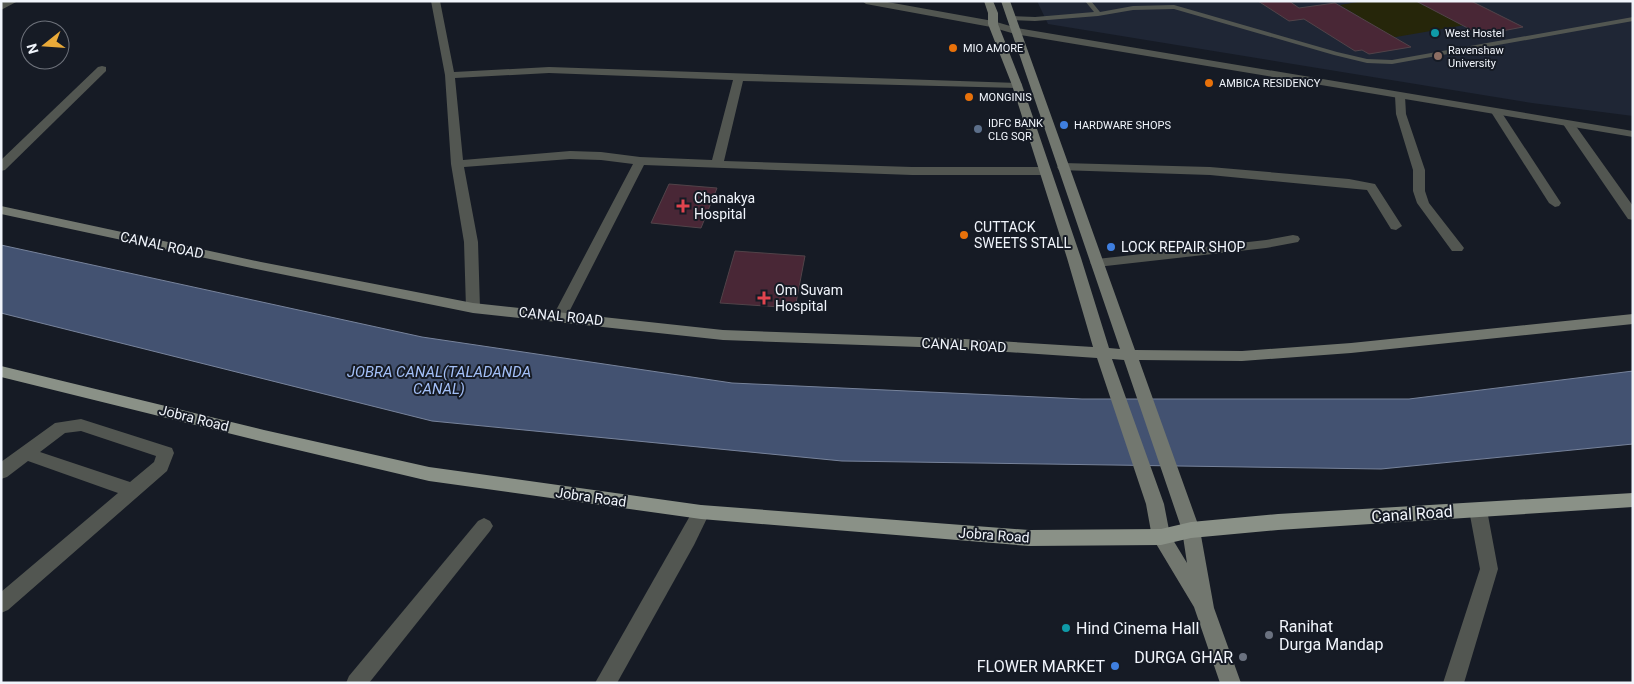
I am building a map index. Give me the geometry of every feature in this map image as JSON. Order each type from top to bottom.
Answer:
[{"type":"main road","points":[[988,1],[993,24],[1017,85],[1105,358],[1155,504],[1161,537],[1204,608]]},
{"type":"main road","points":[[1005,1],[1191,530],[1204,608],[1231,683]]},
{"type":"main road","name":"CANAL ROAD","points":[[1,210],[261,266],[473,308],[723,335],[948,343],[1131,362],[1351,348],[1633,319]]},
{"type":"main road","name":"Jobra Road","points":[[1,371],[264,436],[429,474],[701,512],[1029,538],[1161,537],[1191,530]]},
{"type":"main road","name":"Canal Road","points":[[1191,530],[1278,522],[1633,500]]},
{"type":"street","points":[[1,7],[14,1]]},
{"type":"street","points":[[435,1],[450,75],[458,164],[471,242],[473,308]]},
{"type":"street","points":[[866,1],[993,24],[1013,24],[1409,93],[1633,128]]},
{"type":"street","points":[[1013,24],[1400,96],[1633,134]]},
{"type":"street","points":[[1,167],[102,69]]},
{"type":"street","points":[[450,75],[549,70],[739,78],[1017,85]]},
{"type":"street","points":[[717,162],[739,78]]},
{"type":"street","points":[[1400,96],[1402,114],[1419,170],[1419,191],[1421,197],[1457,248]]},
{"type":"street","points":[[1496,112],[1555,203]]},
{"type":"street","points":[[1569,124],[1583,148],[1604,174],[1633,216]]},
{"type":"street","points":[[458,164],[570,155],[601,156],[640,161],[717,162],[912,171],[1045,170]]},
{"type":"street","points":[[560,316],[640,161]]},
{"type":"street","points":[[1063,167],[1210,171],[1348,183],[1371,187],[1396,226]]},
{"type":"street","points":[[1097,263],[1266,244],[1293,239]]},
{"type":"street","points":[[1,472],[61,427],[80,425],[166,454],[161,466],[1,604]]},
{"type":"street","points":[[25,454],[131,490]]},
{"type":"street","points":[[1453,683],[1489,569],[1478,510]]},
{"type":"street","points":[[605,683],[701,512]]},
{"type":"street","points":[[356,683],[484,526]]},
{"type":"lane","points":[[1088,1],[1098,14]]},
{"type":"lane","points":[[1013,24],[1035,19],[1098,14],[1133,8],[1176,4],[1336,54],[1367,61],[1392,62],[1633,19]]},
{"type":"shaded area","name":"Ravenshaw University","points":[[1037,1],[1633,1],[1633,116],[1532,103],[1048,24]]},
{"type":"shaded area","points":[[1364,1],[1416,1],[1424,6],[1451,1],[1494,20],[1367,42],[1358,16],[1340,5]]},
{"type":"water","name":"JOBRA CANAL(TALADANDA CANAL)","points":[[1,245],[422,337],[732,383],[1082,399],[1409,399],[1633,371],[1633,444],[1381,469],[842,461],[432,421],[1,313]]},
{"type":"building","points":[[1258,1],[1289,1],[1299,8],[1335,3],[1411,47],[1369,54],[1362,50],[1355,51],[1304,19],[1289,21]]},
{"type":"building","points":[[1416,1],[1471,1],[1523,27],[1481,35]]},
{"type":"building","points":[[669,184],[717,188],[701,228],[651,223]]},
{"type":"building","points":[[735,251],[805,256],[795,308],[720,303]]},
{"type":"place","name":"West Hostel","points":[[1435,33]]},
{"type":"place","name":"MIO AMORE","points":[[953,48]]},
{"type":"place","name":"Ravenshaw University","points":[[1438,56]]},
{"type":"place","name":"AMBICA RESIDENCY","points":[[1209,83]]},
{"type":"place","name":"MONGINIS","points":[[969,97]]},
{"type":"place","name":"HARDWARE SHOPS","points":[[1064,125]]},
{"type":"place","name":"IDFC BANK CLG SQR","points":[[978,129]]},
{"type":"place","name":"Chanakya Hospital","points":[[683,206]]},
{"type":"place","name":"CUTTACK SWEETS STALL","points":[[964,235]]},
{"type":"place","name":"LOCK REPAIR SHOP","points":[[1111,247]]},
{"type":"place","name":"Om Suvam Hospital","points":[[764,298]]},
{"type":"place","name":"Hind Cinema Hall","points":[[1066,628]]},
{"type":"place","name":"Ranihat Durga Mandap","points":[[1269,635]]},
{"type":"place","name":"DURGA GHAR","points":[[1243,657]]},
{"type":"place","name":"FLOWER MARKET","points":[[1115,666]]}]
